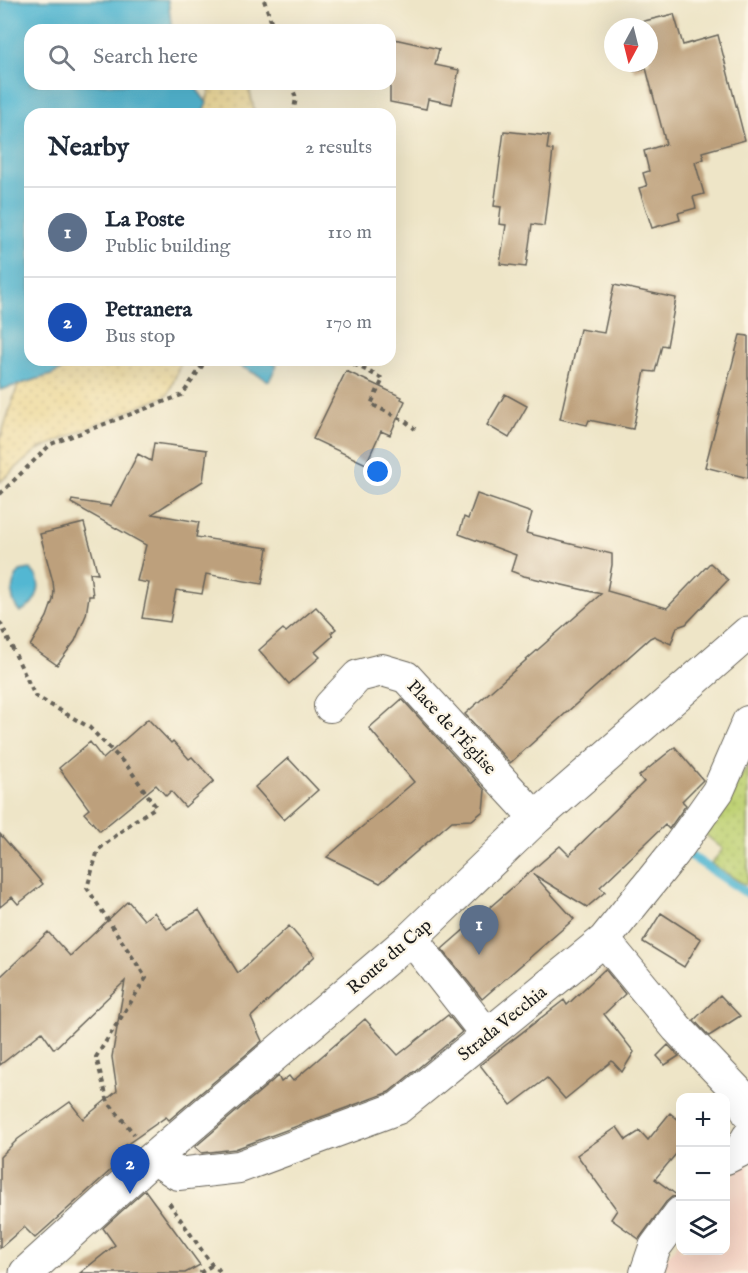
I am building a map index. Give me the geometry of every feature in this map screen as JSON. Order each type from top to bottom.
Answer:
[{"type":"main road","name":"Route du Cap","points":[[26,1273],[149,1162],[411,938],[536,818],[748,633]]},
{"type":"street","name":"Place de l'Église","points":[[330,706],[358,676],[382,669],[406,677],[536,818]]},
{"type":"street","name":"Strada Vecchia","points":[[149,1162],[178,1174],[239,1167],[398,1108],[604,940],[674,853],[717,791],[748,722]]},
{"type":"street","points":[[411,938],[487,1035]]},
{"type":"street","points":[[604,940],[677,1028],[740,1094],[748,1113]]},
{"type":"street","points":[[730,1156],[740,1151],[748,1137]]},
{"type":"street","points":[[646,1273],[655,1246],[676,1219]]},
{"type":"path","points":[[264,0],[272,24]]},
{"type":"path","points":[[293,90],[296,98],[294,108]]},
{"type":"path","points":[[0,494],[51,444],[182,395],[202,366]]},
{"type":"path","points":[[358,366],[383,379],[371,404],[405,421],[415,429]]},
{"type":"path","points":[[0,622],[35,696],[89,727],[128,767],[156,807],[134,821],[98,850],[87,888],[146,978],[96,1057],[108,1102],[149,1162],[212,1265],[223,1273]]},
{"type":"path","points":[[200,1273],[212,1265]]},
{"type":"shaded area","points":[[748,1157],[748,1273],[681,1273],[660,1266],[676,1246],[676,1255],[730,1255],[730,1180]]},
{"type":"sand","points":[[210,90],[249,90],[254,108],[204,108]]},
{"type":"sand","points":[[70,366],[180,366],[168,395],[37,450],[0,482],[0,439],[18,385],[51,375]]},
{"type":"green space","points":[[748,765],[748,880],[745,885],[711,864],[723,849],[701,831],[708,831]]},
{"type":"water","points":[[0,0],[168,0],[171,24],[24,24],[24,90],[197,90],[207,103],[205,108],[24,108],[24,366],[70,366],[51,375],[0,390]]},
{"type":"water","points":[[240,366],[276,366],[269,381]]},
{"type":"water","points":[[30,569],[38,580],[38,592],[31,604],[20,612],[14,602],[13,587],[20,571]]},
{"type":"building","points":[[674,14],[683,45],[718,35],[745,140],[702,152],[704,159],[695,162],[704,194],[693,197],[696,208],[678,213],[680,220],[652,228],[639,188],[647,186],[643,173],[649,171],[644,151],[666,144],[647,72],[658,72],[657,18]]},
{"type":"building","points":[[396,39],[439,49],[435,65],[459,70],[452,104],[428,99],[426,109],[390,102],[390,90],[396,90]]},
{"type":"building","points":[[504,131],[549,136],[547,149],[553,150],[544,226],[532,224],[526,267],[500,264],[506,225],[499,224],[501,207],[494,206]]},
{"type":"building","points":[[614,285],[676,298],[667,346],[662,345],[655,372],[645,371],[633,429],[589,420],[587,425],[560,419],[580,329],[604,333]]},
{"type":"building","points":[[740,335],[748,336],[748,478],[705,467]]},
{"type":"building","points":[[346,371],[402,397],[401,399],[405,401],[390,435],[381,431],[366,464],[313,439]]},
{"type":"building","points":[[505,394],[527,406],[509,438],[487,425]]},
{"type":"building","points":[[154,443],[207,450],[203,481],[152,514],[199,522],[196,537],[268,548],[262,584],[206,574],[202,594],[176,590],[170,622],[142,618],[149,583],[137,581],[146,545],[71,503],[72,500],[111,506],[138,454],[151,461]]},
{"type":"building","points":[[477,494],[532,513],[526,533],[612,554],[607,591],[667,608],[710,563],[728,580],[686,624],[677,627],[671,644],[654,636],[650,638],[510,763],[465,714],[601,594],[511,571],[516,555],[459,534],[464,517],[468,519]]},
{"type":"building","points":[[84,523],[98,574],[90,573],[93,596],[89,596],[86,615],[75,641],[57,665],[30,646],[47,617],[54,591],[40,534]]},
{"type":"building","points":[[316,607],[336,629],[331,633],[333,636],[315,652],[320,657],[289,684],[259,650],[283,629],[286,632]]},
{"type":"building","points":[[402,699],[485,790],[483,811],[472,820],[452,821],[380,883],[327,857],[414,782],[369,728]]},
{"type":"building","points":[[148,719],[189,759],[192,757],[214,781],[185,807],[171,791],[166,796],[156,785],[100,831],[84,813],[89,809],[59,768],[90,742],[103,759]]},
{"type":"building","points":[[675,747],[703,780],[682,801],[686,805],[669,829],[665,825],[600,887],[605,892],[587,907],[533,874],[574,919],[482,999],[442,949],[560,846],[569,855],[644,782],[639,776]]},
{"type":"building","points":[[288,758],[318,790],[284,820],[255,787]]},
{"type":"building","points":[[0,834],[43,884],[18,904],[12,897],[0,907]]},
{"type":"building","points":[[128,901],[144,920],[154,912],[167,929],[199,910],[238,973],[289,926],[315,956],[251,1017],[262,1041],[169,1120],[166,1117],[126,1145],[130,1153],[35,1238],[24,1227],[0,1248],[0,1157],[18,1139],[70,1102],[83,1119],[117,1091],[112,1057],[125,981],[54,1049],[42,1032],[0,1065],[0,977],[48,932],[70,956]]},
{"type":"building","points":[[661,913],[701,939],[684,967],[643,942]]},
{"type":"building","points":[[605,969],[625,994],[604,1014],[634,1052],[622,1072],[612,1061],[565,1099],[547,1078],[511,1105],[480,1065],[564,1000],[567,1005]]},
{"type":"building","points":[[720,995],[740,1016],[709,1036],[694,1020]]},
{"type":"building","points":[[448,1015],[462,1032],[389,1092],[235,1149],[202,1153],[195,1147],[278,1076],[281,1082],[289,1076],[293,1081],[365,1019],[398,1055]]},
{"type":"building","points":[[668,1045],[679,1056],[665,1065],[657,1056]]},
{"type":"building","points":[[670,1113],[676,1118],[676,1154],[655,1179],[676,1196],[666,1202],[639,1239],[611,1219],[617,1210],[577,1155],[617,1127],[626,1140],[640,1131],[648,1140]]},
{"type":"building","points":[[145,1190],[200,1265],[185,1273],[80,1273],[115,1245],[103,1228]]},
{"type":"waterway","points":[[685,852],[748,894]]},
{"type":"place","name":"La Poste","points":[[479,955]]},
{"type":"place","name":"Petranera","points":[[130,1194]]}]
